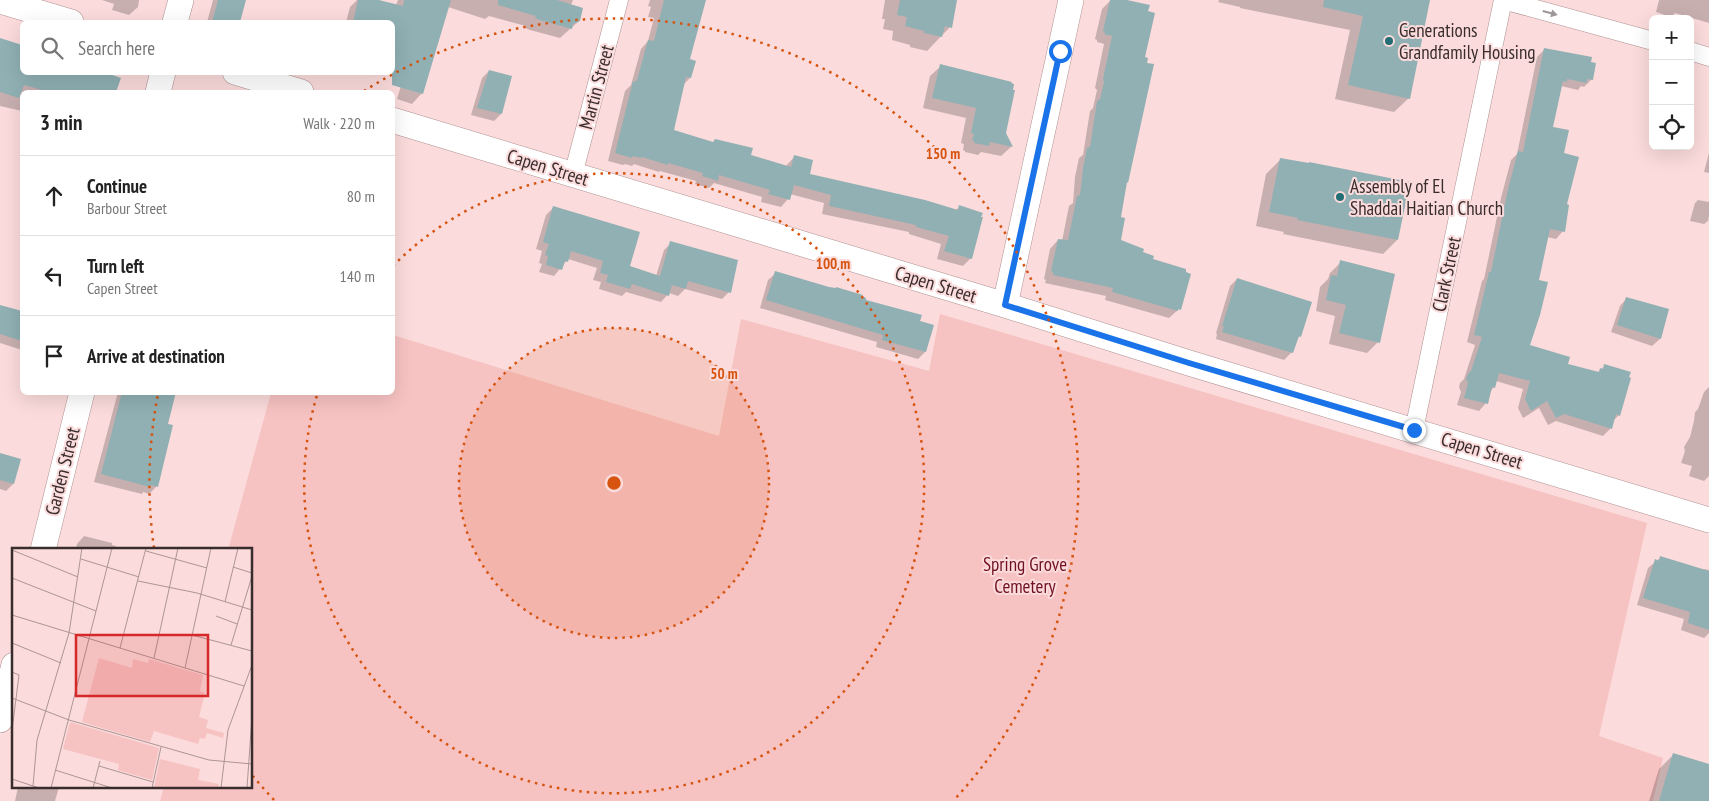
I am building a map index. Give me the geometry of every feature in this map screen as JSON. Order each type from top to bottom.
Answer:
[{"type":"street","points":[[176,20],[181,0]]},
{"type":"street","name":"Martin Street","points":[[573,175],[619,0]]},
{"type":"street","points":[[1005,305],[1071,0]]},
{"type":"street","points":[[1503,0],[1649,40]]},
{"type":"street","name":"Clark Street","points":[[1414,430],[1503,0]]},
{"type":"street","points":[[0,1],[63,20]]},
{"type":"street","points":[[1694,53],[1709,57]]},
{"type":"street","points":[[158,90],[162,75]]},
{"type":"street","points":[[245,75],[294,90]]},
{"type":"street","name":"Capen Street","points":[[395,121],[1709,520]]},
{"type":"street","name":"Garden Street","points":[[43,548],[81,395]]},
{"type":"street","points":[[0,720],[12,673]]},
{"type":"green space","name":"Spring Grove Cemetery","points":[[940,314],[1647,523],[1599,736],[1663,758],[1653,801],[160,801],[164,788],[252,788],[252,548],[229,548],[270,395],[395,395],[395,336],[719,436],[741,319],[929,371]]},
{"type":"building","points":[[218,0],[246,0],[241,20],[213,20]]},
{"type":"building","points":[[358,0],[379,0],[403,6],[404,0],[451,0],[423,94],[392,85],[392,75],[395,75],[395,20],[353,20]]},
{"type":"building","points":[[498,0],[557,0],[583,8],[580,21],[573,24],[572,29],[498,5]]},
{"type":"building","points":[[664,0],[706,0],[690,59],[696,61],[691,78],[686,77],[674,130],[713,142],[715,139],[753,148],[751,155],[791,167],[794,155],[813,160],[810,174],[925,200],[958,210],[959,205],[983,213],[972,259],[944,251],[949,236],[916,227],[916,225],[829,206],[831,195],[794,185],[790,200],[768,194],[770,190],[719,175],[718,181],[702,176],[703,173],[668,163],[668,165],[642,157],[633,156],[632,158],[615,153],[633,81],[637,80],[648,40],[654,41]]},
{"type":"building","points":[[900,0],[957,0],[952,28],[945,26],[942,37],[905,26],[907,17],[897,15]]},
{"type":"building","points":[[1110,0],[1127,0],[1150,5],[1148,11],[1155,13],[1145,57],[1148,58],[1147,63],[1154,64],[1127,182],[1121,217],[1125,218],[1121,240],[1144,249],[1143,252],[1154,256],[1153,259],[1186,269],[1186,272],[1191,274],[1181,310],[1178,309],[1178,311],[1112,292],[1113,288],[1053,275],[1051,271],[1058,239],[1068,240],[1077,196],[1080,195],[1087,148],[1090,147],[1097,101],[1100,99],[1104,82],[1112,36],[1104,34],[1105,32],[1103,31]]},
{"type":"building","name":"Generations Grandfamily Housing","points":[[1324,0],[1430,0],[1410,99],[1348,85],[1363,16],[1323,7]]},
{"type":"building","points":[[0,38],[20,44],[20,75],[112,75],[121,78],[117,90],[42,90],[24,85],[22,90],[20,90],[19,98],[0,92]]},
{"type":"building","points":[[1544,48],[1592,57],[1591,62],[1596,63],[1593,80],[1587,79],[1587,83],[1567,79],[1567,82],[1563,81],[1553,127],[1569,130],[1564,153],[1579,157],[1567,204],[1569,205],[1565,232],[1550,229],[1539,280],[1548,282],[1530,345],[1570,357],[1568,364],[1599,372],[1600,368],[1603,369],[1604,364],[1631,372],[1620,416],[1616,414],[1612,429],[1564,414],[1556,418],[1547,401],[1531,411],[1525,399],[1530,381],[1499,373],[1495,388],[1492,387],[1488,404],[1464,398],[1468,383],[1466,379],[1471,371],[1482,337],[1474,335],[1489,272],[1491,272],[1518,151],[1523,152]]},
{"type":"building","points":[[940,64],[1014,84],[1013,90],[1015,90],[1006,133],[1013,147],[990,142],[989,146],[974,143],[972,140],[974,134],[971,133],[976,108],[932,98]]},
{"type":"building","points":[[489,70],[512,76],[502,114],[477,108]]},
{"type":"building","name":"Assembly of El Shaddai Haitian Church","points":[[1280,158],[1410,182],[1398,240],[1297,220],[1298,218],[1269,212]]},
{"type":"building","points":[[553,206],[640,232],[630,266],[660,276],[670,241],[738,260],[731,293],[688,281],[686,289],[672,285],[669,296],[632,284],[630,289],[606,282],[608,275],[600,273],[603,261],[571,251],[568,262],[565,261],[562,270],[546,265],[548,256],[545,255],[549,244],[543,242]]},
{"type":"building","points":[[1340,260],[1395,274],[1380,343],[1339,333],[1346,305],[1326,300],[1331,275],[1337,276]]},
{"type":"building","points":[[775,271],[863,295],[866,300],[922,315],[920,321],[934,325],[926,352],[882,340],[883,335],[766,300]]},
{"type":"building","points":[[1237,278],[1312,302],[1301,337],[1299,336],[1293,353],[1222,332],[1224,326],[1222,326]]},
{"type":"building","points":[[1626,297],[1669,309],[1661,339],[1617,325]]},
{"type":"building","points":[[0,305],[20,310],[20,340],[0,334]]},
{"type":"building","points":[[121,395],[175,395],[168,424],[173,425],[158,487],[151,485],[150,487],[101,474]]},
{"type":"building","points":[[0,453],[21,459],[14,484],[0,480]]},
{"type":"building","points":[[1660,556],[1709,571],[1709,630],[1688,623],[1690,612],[1643,598],[1655,559],[1659,561]]},
{"type":"building","points":[[1673,753],[1709,764],[1709,801],[1659,801]]},
{"type":"place","name":"Generations Grandfamily Housing","points":[[1389,41]]},
{"type":"place","name":"Assembly of El Shaddai Haitian Church","points":[[1340,197]]},
{"type":"route","points":[[1060,51],[1005,305],[1189,363],[1414,430]]}]
